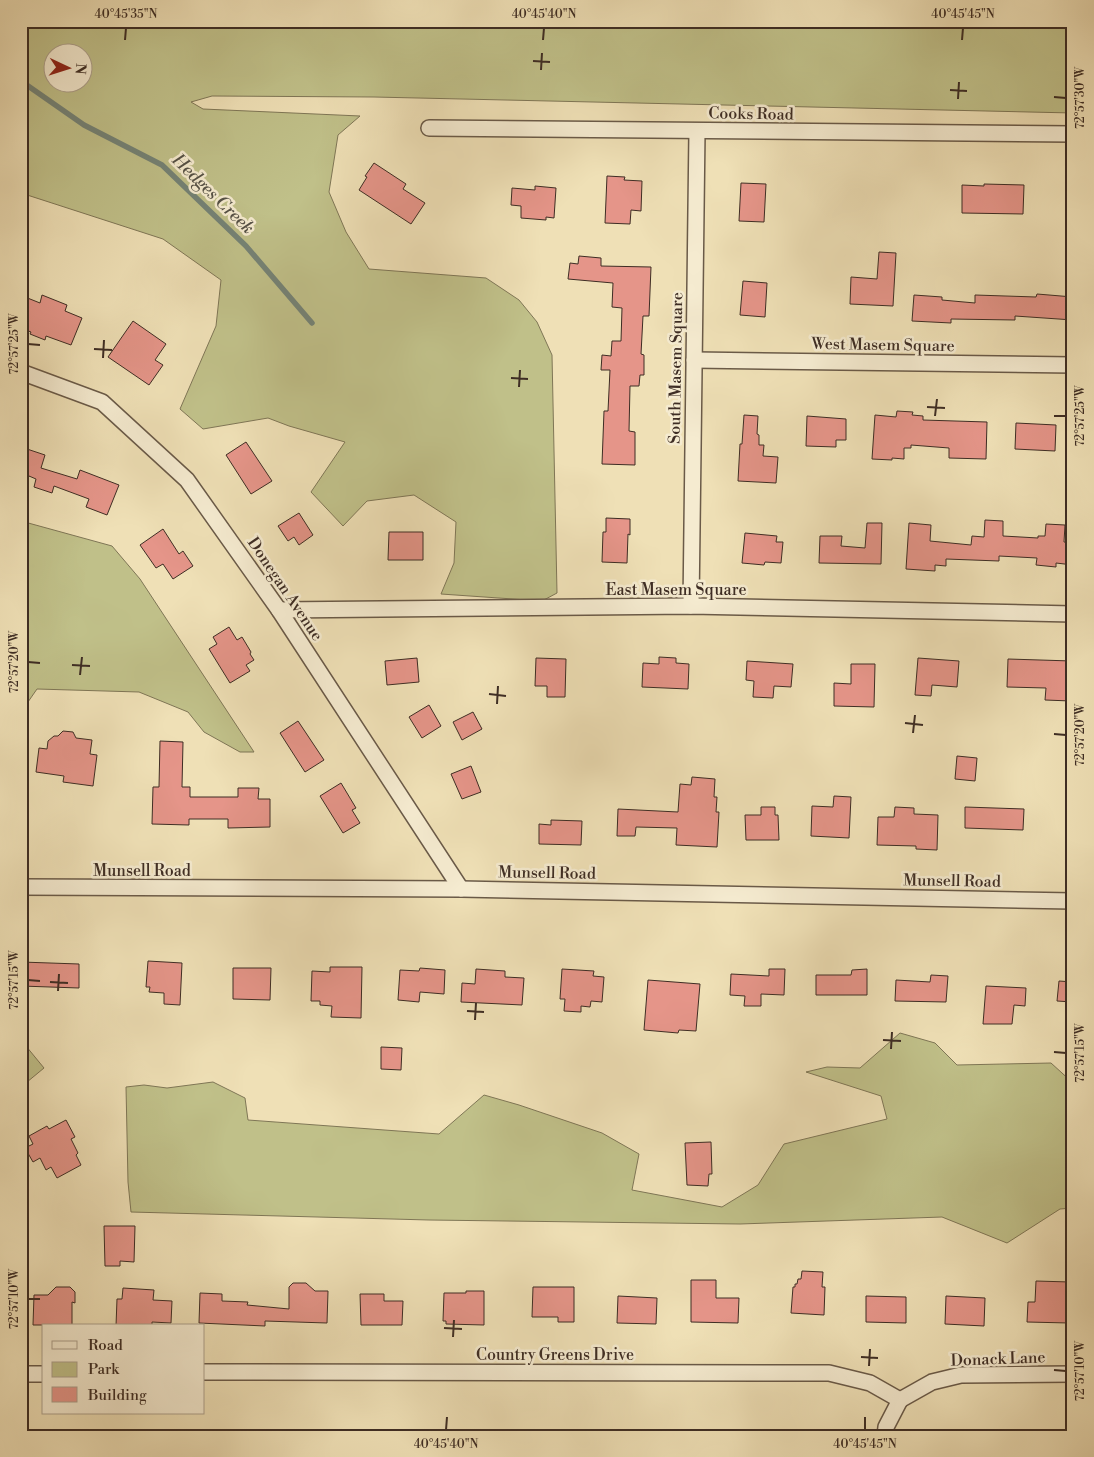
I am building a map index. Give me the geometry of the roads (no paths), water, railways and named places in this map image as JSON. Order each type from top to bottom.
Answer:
[{"type":"street","name":"Cooks Road","points":[[429,128],[1073,134]]},
{"type":"street","name":"South Masem Square","points":[[691,606],[697,131]]},
{"type":"street","name":"West Masem Square","points":[[694,360],[1073,366]]},
{"type":"street","name":"Donegan Avenue","points":[[21,372],[102,402],[187,480],[279,610],[461,889]]},
{"type":"street","name":"East Masem Square","points":[[279,610],[691,606],[1073,614]]},
{"type":"street","name":"Munsell Road","points":[[21,888],[461,889],[1073,901]]},
{"type":"street","name":"Country Greens Drive","points":[[205,1372],[828,1373],[870,1383],[900,1400]]},
{"type":"street","points":[[21,1374],[42,1374]]},
{"type":"street","name":"Donack Lane","points":[[900,1400],[932,1382],[961,1375],[1073,1374]]},
{"type":"street","points":[[885,1436],[886,1427],[900,1400]]},
{"type":"waterway","name":"Hedges Creek","points":[[21,81],[84,125],[162,165],[246,246],[312,323]]}]
